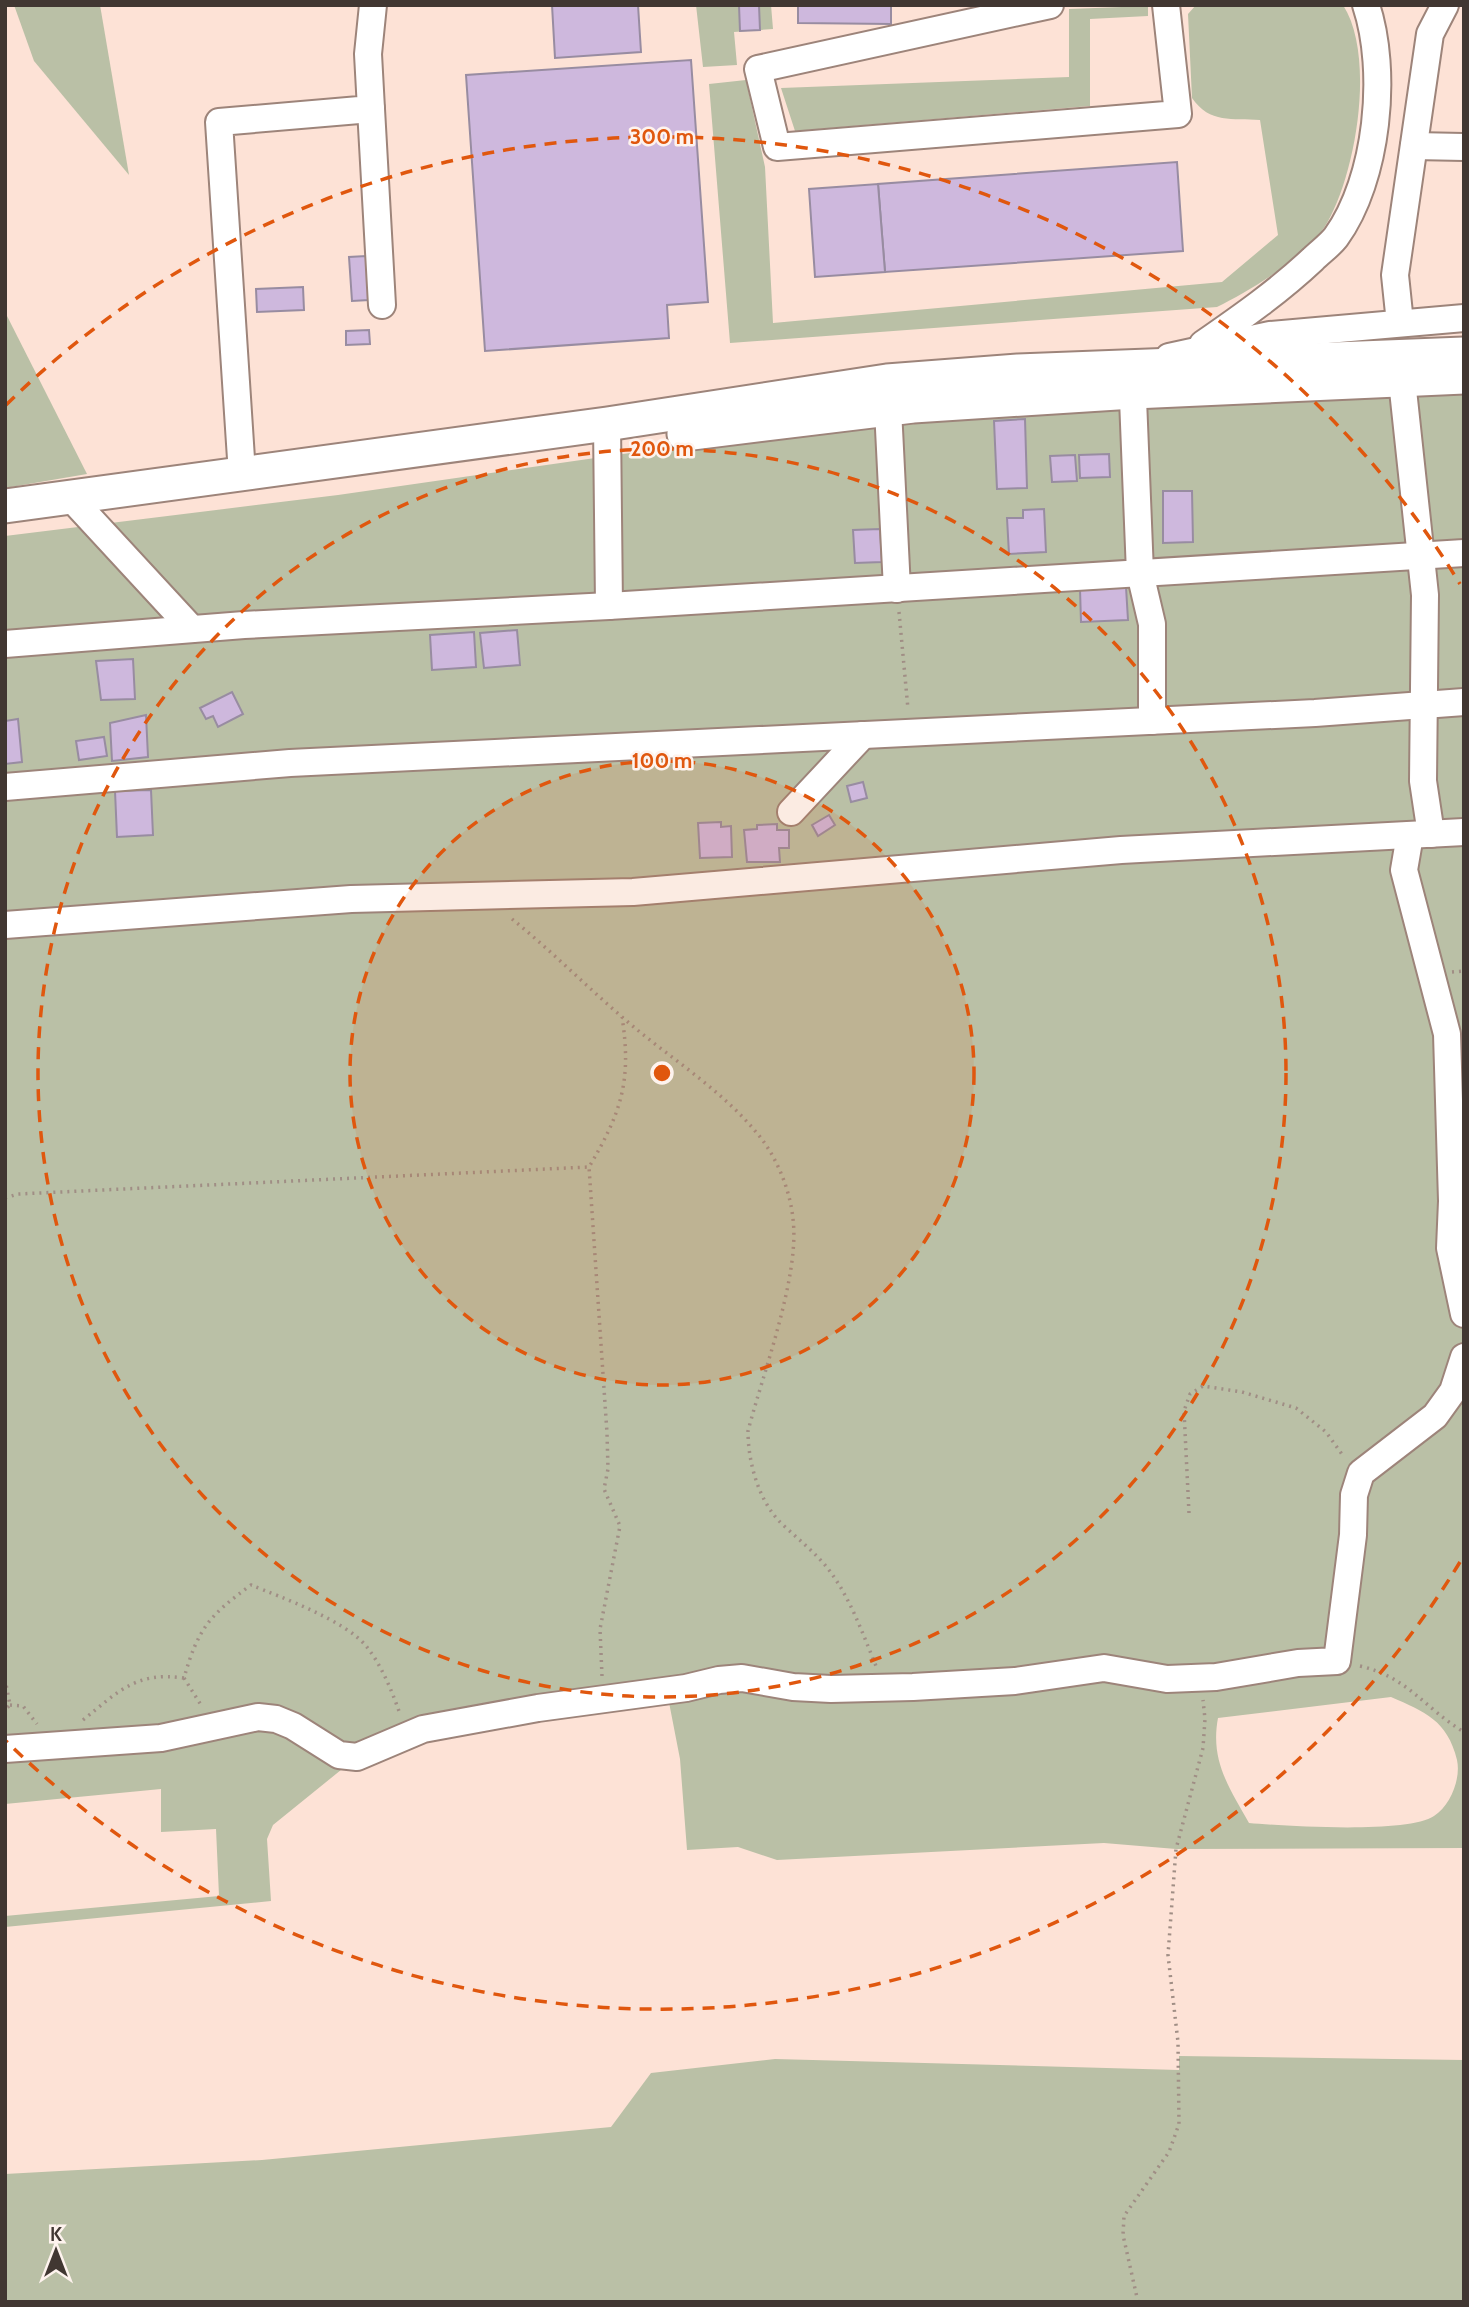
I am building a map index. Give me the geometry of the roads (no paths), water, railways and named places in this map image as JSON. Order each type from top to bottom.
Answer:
[{"type":"main road","points":[[5,506],[78,506],[887,395],[1018,371],[1132,380],[1400,353],[1464,354]]},
{"type":"main road","points":[[1400,353],[1464,377]]},
{"type":"main road","points":[[5,526],[78,506],[242,474],[607,434]]},
{"type":"street","points":[[373,5],[368,54],[382,305]]},
{"type":"street","points":[[1050,5],[758,69],[777,147],[1178,114],[1166,5]]},
{"type":"street","points":[[1152,721],[1152,624],[1140,573],[1132,380],[1196,348],[1278,292],[1336,237],[1366,172],[1378,87],[1376,51],[1366,5]]},
{"type":"street","points":[[1446,5],[1430,34],[1395,275],[1400,353],[1425,595],[1420,834],[1404,870],[1447,1034],[1452,1201],[1450,1248],[1464,1314]]},
{"type":"street","points":[[242,474],[219,122],[371,109]]},
{"type":"street","points":[[1414,146],[1464,147]]},
{"type":"street","points":[[1196,348],[1270,335],[1400,353],[1464,318]]},
{"type":"street","points":[[887,395],[897,589]]},
{"type":"street","points":[[607,434],[609,606]]},
{"type":"street","points":[[78,506],[192,629]]},
{"type":"street","points":[[5,644],[192,629],[897,589],[1464,553]]},
{"type":"street","points":[[5,787],[290,763],[1152,721],[1464,702]]},
{"type":"street","points":[[791,812],[863,735]]},
{"type":"street","points":[[5,925],[351,899],[633,892],[1121,850],[1464,832]]},
{"type":"street","points":[[5,1749],[161,1738],[239,1719],[275,1719],[339,1755],[357,1756],[423,1729],[742,1678],[793,1687],[884,1688],[1015,1681],[1104,1668],[1167,1679],[1200,1678],[1337,1661],[1357,1484],[1361,1473],[1435,1416],[1452,1391],[1464,1357]]}]
